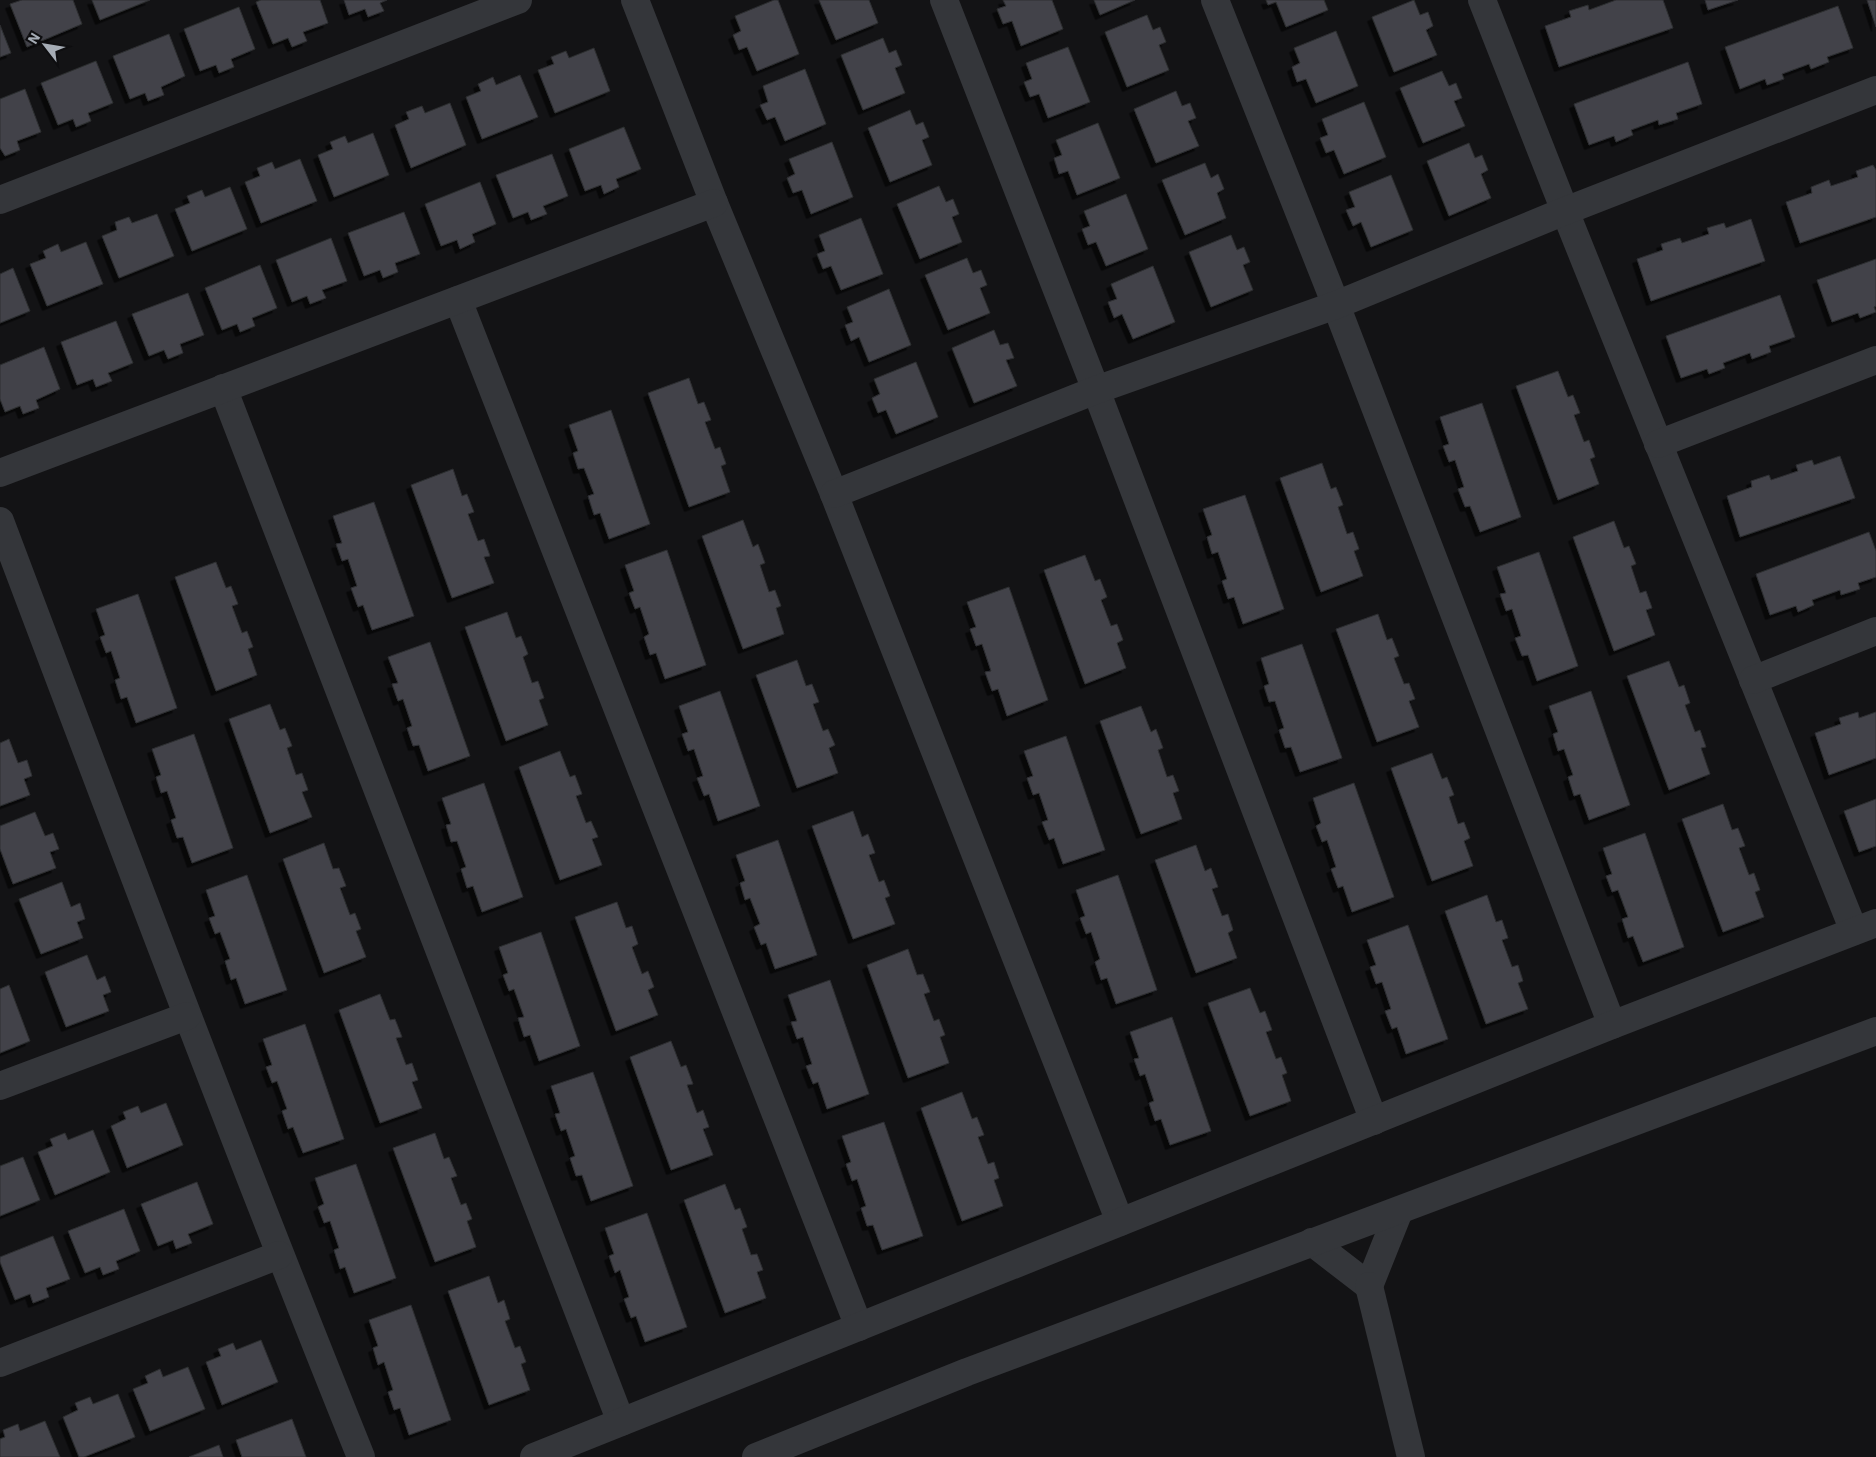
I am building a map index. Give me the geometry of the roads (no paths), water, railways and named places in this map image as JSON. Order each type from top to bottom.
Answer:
[{"type":"street","points":[[0,200],[518,0]]},
{"type":"street","points":[[635,0],[714,203],[834,494],[1120,1222]]},
{"type":"street","points":[[944,0],[1096,390],[1374,1120]]},
{"type":"street","points":[[1215,0],[1336,305],[1612,1025]]},
{"type":"street","points":[[534,1457],[1612,1025],[1865,927],[1754,680],[1482,0]]},
{"type":"street","points":[[834,494],[1096,390],[1336,305],[1565,211],[1876,90]]},
{"type":"street","points":[[0,473],[714,203]]},
{"type":"street","points":[[458,300],[859,1327]]},
{"type":"street","points":[[1658,444],[1876,360]]},
{"type":"street","points":[[223,388],[620,1422]]},
{"type":"street","points":[[0,521],[279,1255],[361,1457]]},
{"type":"street","points":[[1754,680],[1876,631]]},
{"type":"street","points":[[0,1086],[187,1016]]},
{"type":"street","points":[[756,1457],[967,1372],[1876,1031]]},
{"type":"street","points":[[1399,1211],[1369,1286],[1411,1457]]},
{"type":"street","points":[[1312,1242],[1369,1286]]},
{"type":"street","points":[[0,1362],[279,1255]]}]
